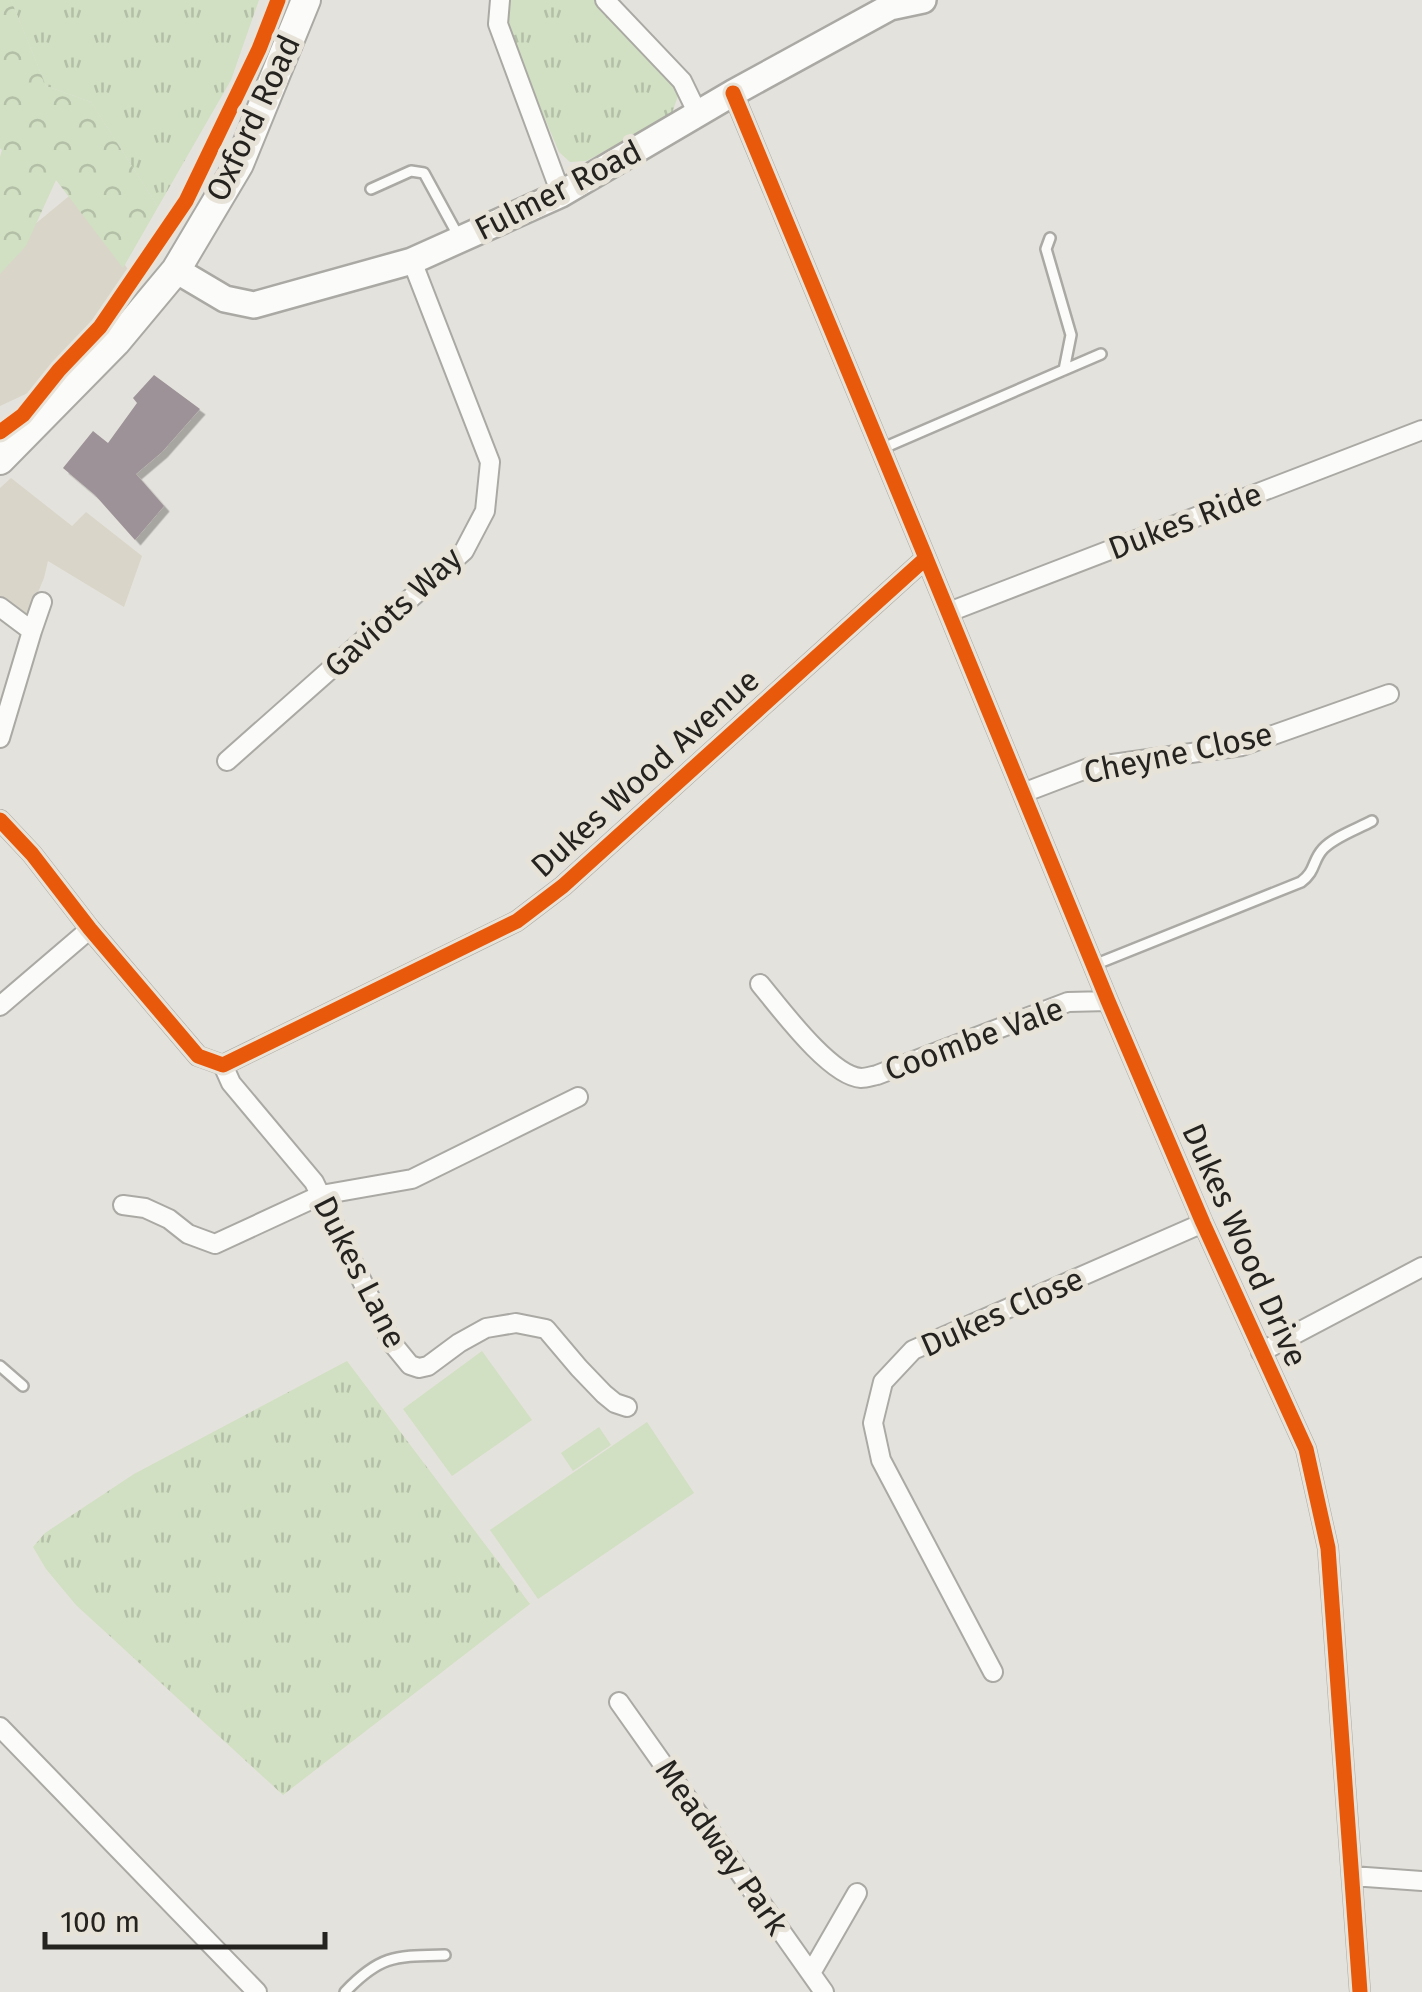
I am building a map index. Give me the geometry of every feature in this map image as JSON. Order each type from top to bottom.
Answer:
[{"type":"main road","name":"Oxford Road","points":[[0,460],[116,342],[176,270],[239,164],[306,0]]},
{"type":"street","points":[[500,0],[498,24],[560,194]]},
{"type":"street","points":[[605,0],[682,82],[698,114]]},
{"type":"street","name":"Fulmer Road","points":[[176,270],[225,299],[254,305],[412,260],[560,194],[890,7],[923,0]]},
{"type":"street","points":[[733,93],[926,558]]},
{"type":"street","name":"Gaviots Way","points":[[227,762],[464,551],[485,511],[490,462],[412,260]]},
{"type":"street","name":"Dukes Ride","points":[[949,612],[1422,430]]},
{"type":"street","name":"Dukes Wood Drive","points":[[926,558],[1108,1001],[1306,1449],[1328,1548],[1360,1992]]},
{"type":"street","name":"Dukes Wood Avenue","points":[[224,1065],[517,921],[562,886],[926,558]]},
{"type":"street","points":[[0,738],[42,602]]},
{"type":"street","points":[[0,607],[32,631]]},
{"type":"street","name":"Cheyne Close","points":[[1023,793],[1091,767],[1242,746],[1389,694]]},
{"type":"street","points":[[0,820],[198,1056],[224,1065]]},
{"type":"street","points":[[0,1006],[90,928]]},
{"type":"street","name":"Coombe Vale","points":[[760,984],[822,1056],[859,1078],[877,1075],[1068,1002],[1108,1001]]},
{"type":"street","name":"Dukes Lane","points":[[224,1065],[231,1083],[314,1182],[392,1343],[410,1365],[428,1366],[486,1328],[531,1325],[546,1329],[604,1394],[627,1407]]},
{"type":"street","points":[[124,1205],[145,1208],[169,1219],[188,1234],[214,1244],[321,1196],[412,1179],[578,1097]]},
{"type":"street","name":"Dukes Close","points":[[994,1672],[881,1460],[873,1423],[884,1382],[913,1350],[1203,1223]]},
{"type":"street","points":[[1261,1352],[1422,1267]]},
{"type":"street","name":"Meadway Park","points":[[619,1702],[824,1992]]},
{"type":"street","points":[[0,1728],[257,1992]]},
{"type":"street","points":[[1352,1876],[1422,1881]]},
{"type":"street","points":[[811,1973],[857,1893]]},
{"type":"lane","points":[[371,189],[411,171],[424,173],[461,240]]},
{"type":"lane","points":[[1050,238],[1046,250],[1071,335],[1064,370]]},
{"type":"lane","points":[[881,450],[1101,354]]},
{"type":"lane","points":[[1094,966],[1302,882],[1312,874],[1324,846],[1372,821]]},
{"type":"lane","points":[[0,1366],[23,1386]]},
{"type":"lane","points":[[346,1992],[390,1958],[445,1955]]},
{"type":"shaded area","points":[[74,192],[127,268],[132,269],[49,376],[30,392],[0,406],[0,253]]},
{"type":"shaded area","points":[[11,478],[72,526],[86,512],[142,556],[124,607],[48,561],[22,630],[0,612],[0,488]]},
{"type":"green space","points":[[0,0],[11,0],[46,86],[91,102],[158,207],[123,268],[56,180],[26,246],[0,274]]},
{"type":"green space","points":[[11,0],[259,0],[231,80],[158,207],[91,102],[46,86]]},
{"type":"green space","points":[[506,0],[595,0],[679,93],[671,116],[586,161],[570,162],[559,152],[503,19]]},
{"type":"green space","points":[[482,1351],[532,1420],[452,1476],[403,1409]]},
{"type":"green space","points":[[347,1361],[530,1604],[283,1795],[76,1605],[33,1547],[45,1533],[134,1474]]},
{"type":"green space","points":[[647,1422],[694,1493],[538,1599],[490,1530]]},
{"type":"green space","points":[[599,1427],[611,1445],[573,1471],[561,1453]]},
{"type":"building","points":[[154,375],[200,409],[162,452],[136,474],[164,506],[135,540],[95,495],[63,468],[93,431],[108,443],[137,403],[133,398]]},
{"type":"cycle path","points":[[0,432],[23,415],[100,327],[186,201],[259,49],[278,0]]},
{"type":"cycle path","points":[[0,820],[198,1056],[223,1065],[517,921],[563,886],[926,558],[733,93]]},
{"type":"cycle path","points":[[926,558],[1108,1001],[1306,1449],[1328,1548],[1360,1992]]}]
